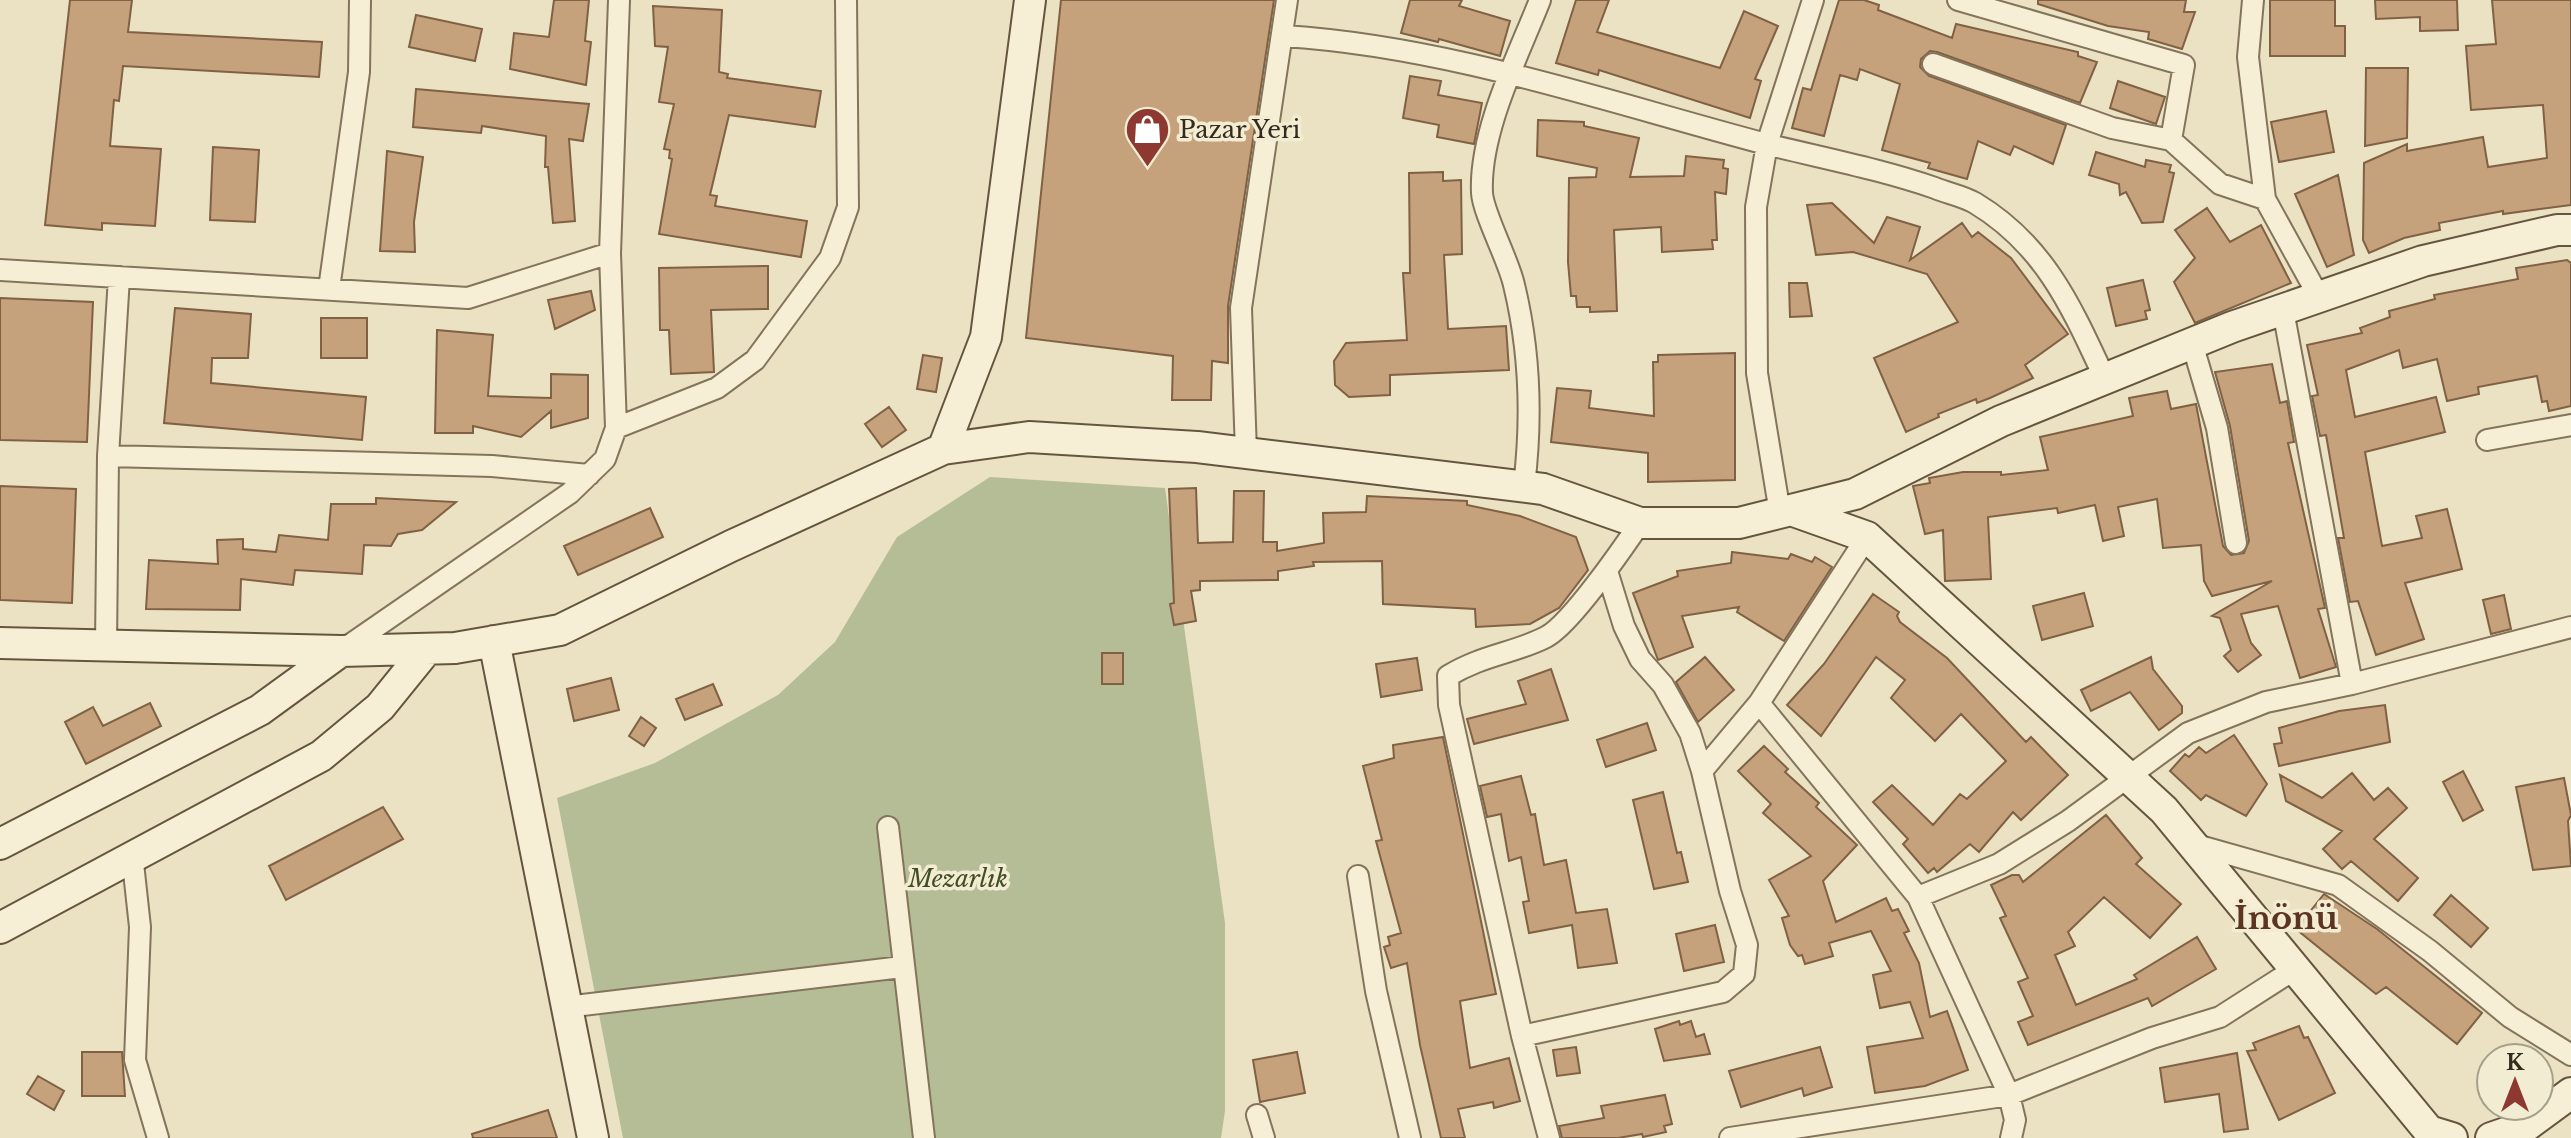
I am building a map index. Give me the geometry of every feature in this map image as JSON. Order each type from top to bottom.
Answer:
[{"type":"main road","points":[[943,449],[986,337],[1030,0]]},
{"type":"main road","points":[[0,643],[341,651],[427,649],[560,630],[731,546],[943,449],[1029,437],[1246,453],[1524,486],[1543,489],[1640,523],[1739,523],[1855,494],[2001,421],[2192,343],[2319,297],[2423,261],[2557,230],[2571,230]]},
{"type":"main road","points":[[1785,511],[1867,537],[2164,810],[2429,1131],[2452,1138]]},
{"type":"main road","points":[[494,641],[593,1138]]},
{"type":"main road","points":[[0,928],[132,854],[321,756],[380,707],[427,649]]},
{"type":"main road","points":[[0,844],[260,710],[341,651]]},
{"type":"main road","points":[[2491,1138],[2526,1126],[2570,1098]]},
{"type":"street","points":[[329,289],[359,72],[360,0]]},
{"type":"street","points":[[341,651],[570,493],[605,459],[616,428],[610,253],[619,0]]},
{"type":"street","points":[[616,428],[717,388],[755,360],[830,258],[848,207],[846,0]]},
{"type":"street","points":[[1246,453],[1241,308],[1287,0]]},
{"type":"street","points":[[1524,486],[1531,429],[1524,339],[1514,285],[1482,195],[1489,139],[1510,73],[1540,0]]},
{"type":"street","points":[[1785,511],[1757,373],[1756,207],[1767,144],[1813,0]]},
{"type":"street","points":[[1958,0],[2184,65],[2171,140]]},
{"type":"street","points":[[2253,0],[2248,57],[2265,199],[2319,297]]},
{"type":"street","points":[[1283,36],[1350,40],[1510,73],[1767,144],[1897,175],[1974,202],[2033,250],[2063,289],[2105,379]]},
{"type":"street","points":[[1933,64],[2112,128],[2171,140],[2220,184],[2265,199]]},
{"type":"street","points":[[0,270],[468,298],[610,253]]},
{"type":"street","points":[[106,646],[108,456],[119,277]]},
{"type":"street","points":[[2283,310],[2352,684]]},
{"type":"street","points":[[2192,343],[2217,428],[2236,543]]},
{"type":"street","points":[[2487,440],[2571,425]]},
{"type":"street","points":[[108,456],[492,466],[589,475]]},
{"type":"street","points":[[1549,1138],[1522,1036],[1449,705],[1448,676],[1476,659],[1548,637],[1607,571],[1640,523]]},
{"type":"street","points":[[1702,771],[1759,703],[1867,537]]},
{"type":"street","points":[[1522,1036],[1723,992],[1744,974],[1747,945],[1690,733],[1663,685],[1635,648],[1607,571]]},
{"type":"street","points":[[1918,897],[1999,864],[2068,821],[2126,775],[2188,733],[2266,702],[2352,684],[2571,627]]},
{"type":"street","points":[[1759,703],[1918,897],[2009,1095],[2015,1120],[2011,1138]]},
{"type":"street","points":[[888,827],[924,1138]]},
{"type":"street","points":[[2192,844],[2338,885],[2430,951],[2510,1017],[2571,1055]]},
{"type":"street","points":[[132,854],[140,927],[135,1060],[158,1138]]},
{"type":"street","points":[[1358,876],[1376,991],[1410,1138]]},
{"type":"street","points":[[566,1007],[902,967]]},
{"type":"street","points":[[1730,1138],[1841,1118],[2009,1095],[2093,1060],[2220,1017],[2295,969]]},
{"type":"street","points":[[1257,1115],[1264,1138]]},
{"type":"street","points":[[1841,1118],[1850,1138]]},
{"type":"green space","name":"Mezarlık","points":[[990,477],[1165,488],[1225,923],[1225,1111],[1221,1138],[623,1138],[557,798],[655,763],[778,695],[835,642],[897,537]]},
{"type":"building","points":[[70,0],[132,0],[128,32],[322,42],[319,77],[123,66],[119,101],[114,100],[110,146],[161,149],[155,226],[102,223],[102,230],[45,225]]},
{"type":"building","points":[[554,0],[589,0],[585,41],[591,42],[586,85],[510,69],[514,33],[549,37]]},
{"type":"building","name":"Pazar Yeri","points":[[1061,0],[1274,0],[1228,306],[1228,363],[1212,361],[1211,400],[1172,400],[1173,356],[1026,338]]},
{"type":"building","points":[[1410,0],[1462,0],[1459,6],[1510,21],[1500,56],[1439,39],[1438,42],[1401,33]]},
{"type":"building","points":[[1576,0],[1609,0],[1597,32],[1720,68],[1744,11],[1778,26],[1755,79],[1761,81],[1750,118],[1599,70],[1598,75],[1556,63]]},
{"type":"building","points":[[1839,0],[1864,0],[1879,5],[1878,10],[1952,38],[1956,24],[2078,52],[2078,56],[2097,62],[2080,103],[1937,52],[1930,51],[1921,59],[1920,67],[1929,76],[2066,125],[2053,164],[2014,146],[2010,155],[1978,141],[1967,179],[1928,168],[1930,163],[1882,150],[1900,84],[1860,69],[1857,80],[1840,75],[1824,136],[1792,128],[1803,88],[1811,90]]},
{"type":"building","points":[[2038,0],[2186,0],[2184,12],[2195,12],[2182,49],[2148,39],[2149,32],[2108,26],[2038,4]]},
{"type":"building","points":[[2270,0],[2335,0],[2335,26],[2345,26],[2345,56],[2270,56]]},
{"type":"building","points":[[2375,0],[2457,0],[2458,30],[2420,31],[2420,17],[2376,19]]},
{"type":"building","points":[[2492,0],[2571,0],[2571,205],[2503,214],[2503,211],[2439,223],[2440,230],[2404,238],[2369,253],[2363,240],[2364,163],[2407,144],[2407,151],[2483,137],[2488,167],[2547,158],[2543,105],[2471,110],[2466,46],[2496,44]]},
{"type":"building","points":[[653,6],[722,10],[719,72],[728,74],[727,78],[821,91],[815,127],[729,115],[710,195],[717,196],[715,206],[807,221],[801,257],[659,234],[672,159],[669,158],[670,150],[664,149],[674,104],[659,102],[668,47],[655,46]]},
{"type":"building","points":[[416,15],[482,29],[475,61],[409,47]]},
{"type":"building","points":[[2366,68],[2408,68],[2407,138],[2365,146]]},
{"type":"building","points":[[1410,76],[1441,81],[1438,95],[1482,103],[1474,144],[1437,137],[1439,125],[1403,118]]},
{"type":"building","points":[[2118,81],[2165,97],[2156,124],[2110,108]]},
{"type":"building","points":[[416,89],[589,104],[583,141],[569,139],[575,221],[553,223],[548,167],[545,167],[546,136],[482,126],[481,133],[413,127]]},
{"type":"building","points":[[2326,111],[2334,152],[2279,162],[2271,122]]},
{"type":"building","points":[[1538,120],[1584,122],[1584,126],[1639,138],[1630,177],[1684,176],[1686,156],[1724,160],[1723,168],[1728,169],[1726,194],[1715,192],[1717,240],[1712,240],[1713,249],[1662,252],[1661,227],[1614,230],[1617,311],[1590,312],[1590,307],[1577,307],[1576,296],[1571,296],[1568,262],[1569,178],[1596,177],[1597,168],[1537,156]]},
{"type":"building","points":[[213,147],[259,150],[255,222],[210,220]]},
{"type":"building","points":[[387,151],[423,157],[414,222],[415,252],[380,251]]},
{"type":"building","points":[[2096,152],[2145,167],[2146,160],[2171,165],[2169,172],[2174,173],[2163,222],[2142,223],[2126,192],[2120,195],[2119,184],[2089,175]]},
{"type":"building","points":[[1443,172],[1443,181],[1461,180],[1462,254],[1444,255],[1448,329],[1506,326],[1509,370],[1390,375],[1390,395],[1349,397],[1335,385],[1334,361],[1346,343],[1407,340],[1403,273],[1410,273],[1409,173]]},
{"type":"building","points":[[2338,175],[2354,255],[2327,267],[2295,194]]},
{"type":"building","points":[[1832,203],[1874,243],[1887,217],[1920,227],[1910,260],[1962,223],[1972,237],[1978,232],[2011,258],[2068,334],[2025,365],[2033,378],[1977,403],[1976,399],[1938,414],[1939,417],[1906,432],[1874,358],[1958,322],[1927,274],[1853,252],[1816,255],[1807,205]]},
{"type":"building","points":[[2207,208],[2230,242],[2261,225],[2291,283],[2195,323],[2174,282],[2195,258],[2175,230]]},
{"type":"building","points":[[2567,260],[2571,263],[2571,406],[2549,411],[2547,401],[2542,402],[2537,376],[2478,387],[2479,394],[2447,401],[2437,359],[2403,368],[2399,350],[2346,370],[2355,417],[2436,397],[2445,432],[2365,452],[2382,546],[2422,538],[2416,516],[2447,509],[2462,569],[2405,583],[2424,639],[2376,655],[2358,601],[2350,602],[2338,538],[2344,538],[2326,435],[2320,436],[2312,396],[2318,395],[2307,345],[2362,333],[2360,328],[2390,317],[2389,311],[2435,299],[2434,295],[2518,279],[2516,268]]},
{"type":"building","points":[[768,266],[768,309],[711,310],[714,372],[671,374],[669,330],[660,330],[659,268]]},
{"type":"building","points":[[2143,280],[2150,310],[2145,311],[2147,319],[2116,326],[2107,288]]},
{"type":"building","points":[[1789,283],[1807,283],[1812,316],[1790,317]]},
{"type":"building","points":[[591,291],[595,310],[555,329],[548,300]]},
{"type":"building","points":[[0,298],[93,302],[87,442],[0,440]]},
{"type":"building","points":[[175,308],[251,314],[248,358],[212,358],[211,383],[366,397],[362,440],[164,423]]},
{"type":"building","points":[[321,318],[367,318],[367,358],[321,358]]},
{"type":"building","points":[[437,330],[493,335],[488,396],[551,398],[551,374],[588,375],[588,418],[551,428],[551,411],[521,437],[473,426],[473,433],[435,433]]},
{"type":"building","points":[[1735,353],[1735,480],[1648,482],[1648,453],[1551,442],[1557,388],[1591,391],[1589,408],[1654,416],[1653,362],[1658,362],[1658,355]]},
{"type":"building","points":[[923,355],[942,358],[936,392],[917,389]]},
{"type":"building","points":[[2272,364],[2280,403],[2287,401],[2294,442],[2288,443],[2325,608],[2318,609],[2336,667],[2300,678],[2278,606],[2241,614],[2251,643],[2261,655],[2238,672],[2224,656],[2231,650],[2220,618],[2212,616],[2272,581],[2212,596],[2204,581],[2201,545],[2163,548],[2157,499],[2118,507],[2124,536],[2103,541],[2095,505],[2058,513],[2057,508],[1988,517],[1991,579],[1945,581],[1943,530],[1925,534],[1913,486],[1930,483],[1929,478],[1963,472],[2001,472],[2001,475],[2048,470],[2040,437],[2133,416],[2129,398],[2167,391],[2171,409],[2196,404],[2223,546],[2231,555],[2244,553],[2249,541],[2230,426],[2215,372]]},
{"type":"building","points":[[889,407],[906,430],[882,447],[865,424]]},
{"type":"building","points":[[0,486],[76,489],[72,603],[0,600]]},
{"type":"building","points":[[1196,488],[1198,543],[1233,542],[1234,491],[1264,491],[1263,542],[1277,542],[1277,551],[1324,543],[1323,513],[1366,512],[1367,496],[1467,501],[1467,505],[1520,516],[1576,537],[1588,570],[1559,608],[1530,624],[1476,627],[1475,609],[1383,604],[1382,561],[1313,562],[1314,566],[1278,571],[1278,580],[1200,581],[1200,590],[1191,591],[1196,621],[1174,625],[1170,604],[1174,603],[1169,489]]},
{"type":"building","points":[[376,498],[456,502],[422,530],[398,534],[391,546],[364,545],[362,574],[295,570],[293,585],[241,579],[240,610],[146,609],[149,560],[218,564],[217,540],[243,539],[243,549],[276,552],[279,535],[328,540],[331,504],[376,504]]},
{"type":"building","points":[[650,508],[663,537],[578,575],[564,546]]},
{"type":"building","points":[[1732,552],[1788,559],[1791,554],[1812,562],[1815,557],[1832,567],[1784,641],[1737,612],[1739,607],[1682,616],[1693,647],[1658,660],[1633,593],[1678,576],[1677,571],[1731,563]]},
{"type":"building","points":[[2084,593],[2093,626],[2042,640],[2033,606]]},
{"type":"building","points":[[1873,594],[1899,612],[1900,622],[1947,658],[2026,742],[2031,737],[2068,775],[2021,820],[2013,812],[1979,852],[1970,844],[1937,872],[1934,868],[1928,873],[1903,844],[1908,839],[1873,802],[1892,785],[1933,825],[1960,794],[1967,799],[2006,761],[1961,714],[1935,741],[1891,698],[1905,680],[1876,657],[1821,736],[1787,705],[1824,664]]},
{"type":"building","points":[[2504,595],[2511,629],[2491,634],[2483,600]]},
{"type":"building","points":[[1102,653],[1123,653],[1123,684],[1102,684]]},
{"type":"building","points":[[1705,657],[1734,690],[1698,722],[1676,682]]},
{"type":"building","points":[[2151,657],[2153,669],[2182,706],[2182,713],[2159,730],[2130,692],[2091,711],[2081,690]]},
{"type":"building","points":[[1417,658],[1422,690],[1381,697],[1376,664]]},
{"type":"building","points":[[1551,669],[1568,720],[1474,744],[1467,719],[1526,704],[1518,681]]},
{"type":"building","points":[[611,678],[619,710],[574,721],[567,689]]},
{"type":"building","points":[[713,684],[722,705],[685,720],[676,699]]},
{"type":"building","points":[[150,703],[161,726],[86,764],[65,722],[93,707],[103,726]]},
{"type":"building","points":[[2385,705],[2390,742],[2279,766],[2274,744],[2282,743],[2279,728],[2339,711]]},
{"type":"building","points":[[641,717],[656,728],[644,746],[629,736]]},
{"type":"building","points":[[1647,723],[1656,750],[1606,767],[1597,740]]},
{"type":"building","points":[[2234,735],[2267,784],[2246,816],[2206,795],[2201,800],[2170,771],[2185,754],[2189,757],[2199,747],[2206,753]]},
{"type":"building","points":[[1443,737],[1496,994],[1460,1001],[1470,1068],[1509,1058],[1520,1101],[1494,1108],[1493,1102],[1458,1109],[1465,1138],[1441,1138],[1420,1045],[1407,963],[1391,968],[1384,947],[1390,945],[1388,937],[1401,933],[1376,841],[1382,840],[1363,766],[1394,758],[1393,745]]},
{"type":"building","points":[[1764,746],[1788,769],[1785,772],[1819,803],[1816,807],[1857,845],[1823,881],[1836,922],[1886,898],[1892,911],[1898,909],[1909,931],[1904,933],[1919,963],[1930,1017],[1947,1011],[1968,1070],[1925,1086],[1875,1093],[1867,1047],[1923,1038],[1910,1002],[1880,1008],[1873,975],[1891,971],[1871,931],[1829,943],[1833,956],[1805,964],[1802,955],[1798,956],[1790,945],[1782,918],[1789,916],[1769,880],[1811,856],[1763,813],[1771,804],[1738,771]]},
{"type":"building","points":[[2463,771],[2483,810],[2463,821],[2443,782]]},
{"type":"building","points":[[2352,773],[2374,800],[2388,788],[2407,808],[2374,839],[2418,878],[2398,901],[2351,861],[2342,869],[2323,849],[2342,831],[2286,801],[2280,775],[2322,798]]},
{"type":"building","points":[[1521,776],[1531,815],[1535,814],[1544,865],[1566,860],[1576,913],[1607,909],[1617,963],[1578,968],[1572,925],[1529,933],[1523,902],[1529,901],[1521,857],[1509,861],[1501,814],[1487,817],[1480,786]]},
{"type":"building","points":[[2564,778],[2571,815],[2568,821],[2571,866],[2533,870],[2516,787]]},
{"type":"building","points":[[1663,792],[1677,853],[1681,852],[1688,882],[1654,889],[1633,800]]},
{"type":"building","points":[[383,807],[403,839],[286,900],[269,866]]},
{"type":"building","points":[[2106,815],[2142,858],[2136,864],[2181,904],[2150,938],[2104,897],[2068,932],[2075,946],[2055,955],[2076,1005],[2137,979],[2134,975],[2197,937],[2216,969],[2152,1006],[2148,998],[2028,1045],[2018,1022],[2033,1016],[2018,982],[2028,978],[2000,918],[2006,916],[1991,885],[2012,875],[2019,875],[2023,882]]},
{"type":"building","points":[[2324,894],[2377,929],[2482,1013],[2457,1044],[2386,987],[2376,994],[2296,929]]},
{"type":"building","points":[[2451,895],[2488,928],[2471,947],[2434,915]]},
{"type":"building","points":[[1715,925],[1724,962],[1684,971],[1676,934]]},
{"type":"building","points":[[1679,1021],[1680,1025],[1691,1021],[1696,1037],[1704,1034],[1710,1054],[1664,1061],[1655,1029]]},
{"type":"building","points":[[2299,1026],[2304,1038],[2308,1037],[2335,1093],[2279,1120],[2247,1051],[2256,1050],[2253,1043]]},
{"type":"building","points":[[1576,1047],[1580,1073],[1557,1076],[1553,1050]]},
{"type":"building","points":[[1820,1047],[1832,1087],[1804,1096],[1802,1088],[1741,1107],[1729,1071]]},
{"type":"building","points":[[82,1052],[122,1052],[125,1096],[82,1096]]},
{"type":"building","points":[[1297,1052],[1305,1093],[1260,1102],[1253,1060]]},
{"type":"building","points":[[2237,1053],[2248,1129],[2224,1132],[2219,1094],[2165,1102],[2160,1068]]},
{"type":"building","points":[[38,1076],[64,1091],[54,1110],[27,1094]]},
{"type":"building","points":[[1665,1095],[1672,1124],[1664,1126],[1666,1132],[1643,1137],[1642,1134],[1618,1138],[1562,1138],[1559,1126],[1604,1118],[1601,1106]]},
{"type":"building","points":[[548,1110],[557,1138],[473,1138],[472,1134]]},
{"type":"place","name":"Pazar Yeri","points":[[1148,169]]},
{"type":"district","name":"İnönü","points":[[2286,918]]}]
